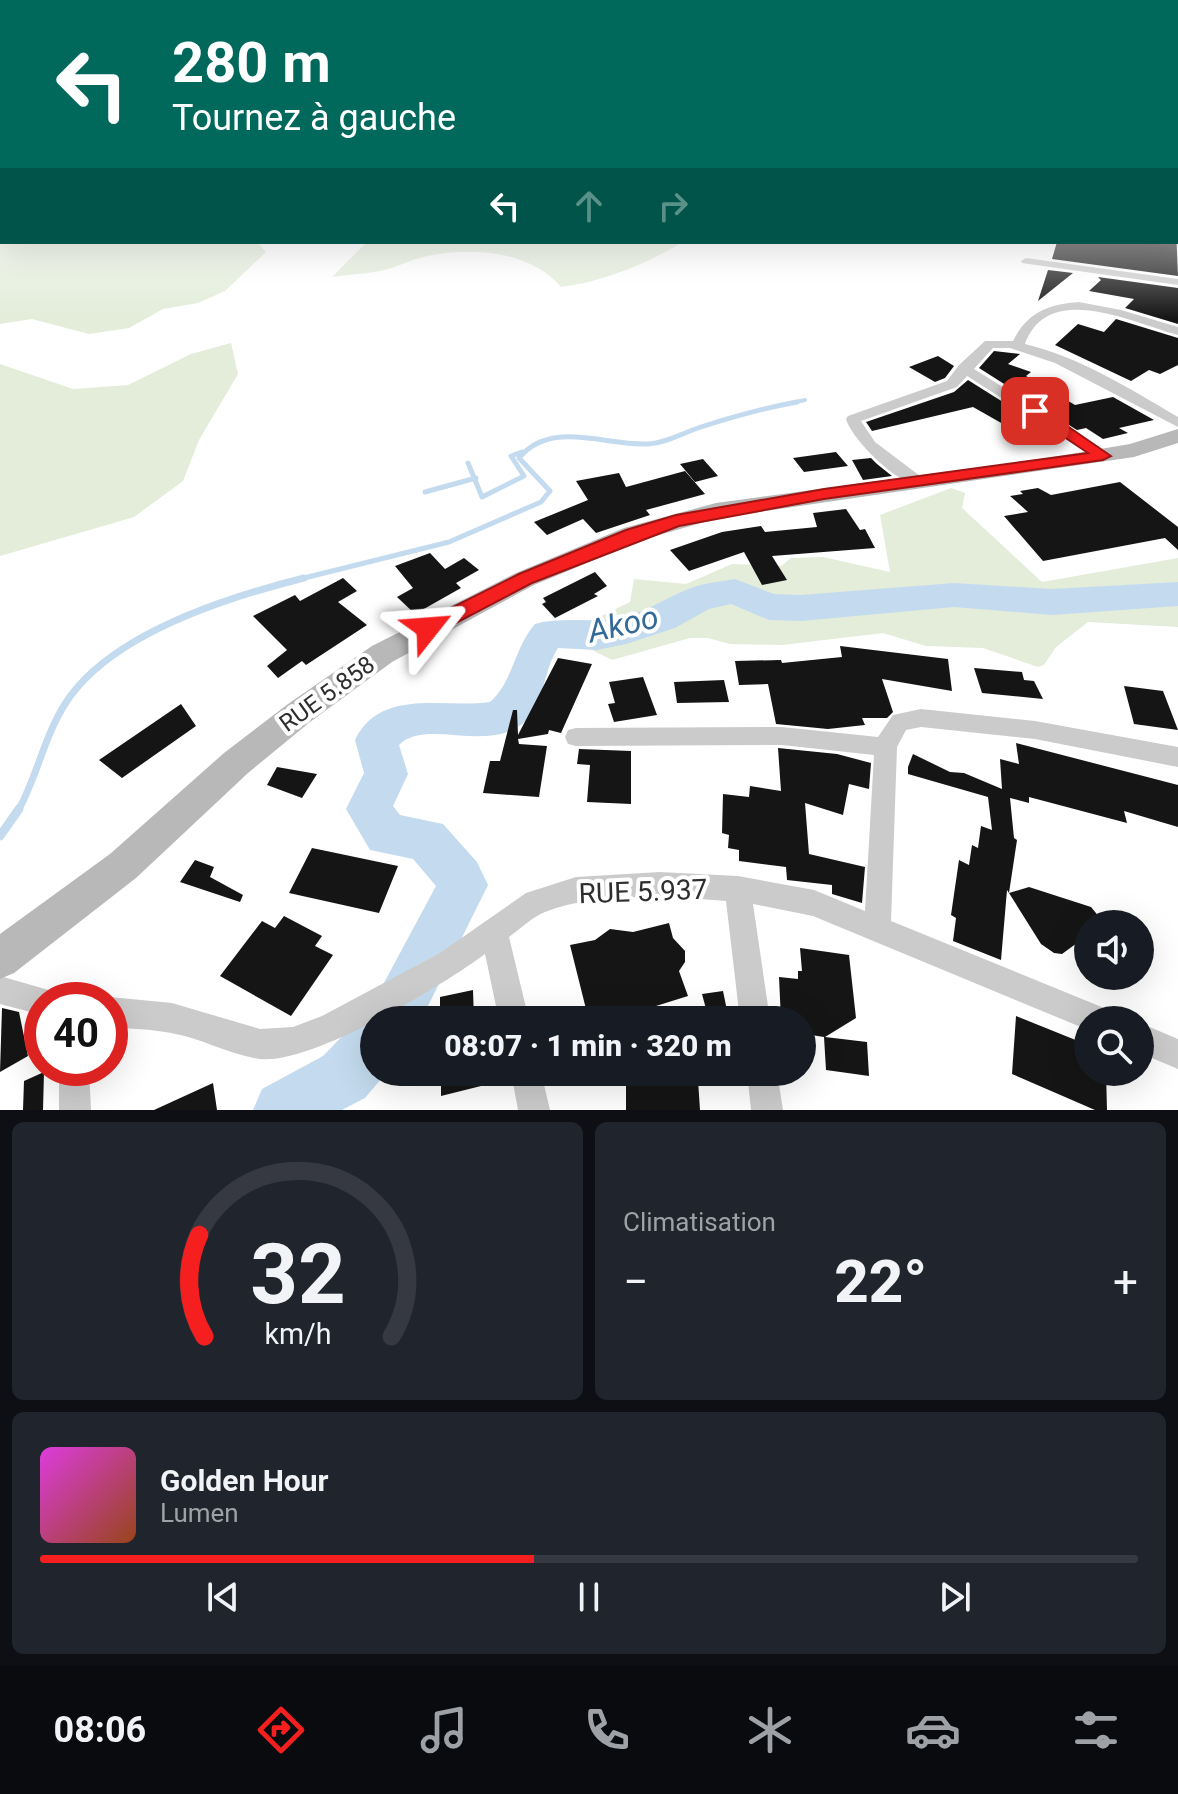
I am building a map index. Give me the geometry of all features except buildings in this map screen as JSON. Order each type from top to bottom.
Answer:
[{"type":"street","points":[[1026,261],[1178,282]]},
{"type":"street","points":[[1018,348],[1019,340],[1036,316],[1066,304],[1178,331]]},
{"type":"street","points":[[918,482],[874,448],[855,428],[853,419],[862,413],[947,387],[990,344],[1018,348],[1084,370],[1178,423]]},
{"type":"street","points":[[964,368],[1103,456]]},
{"type":"street","name":"RUE 5.858","points":[[0,959],[123,866],[236,763],[299,713],[382,654],[525,579],[633,534],[716,511],[1103,456],[1178,436]]},
{"type":"street","points":[[877,929],[886,747],[894,727],[915,719],[1041,731],[1178,757]]},
{"type":"street","points":[[576,737],[782,736],[886,747]]},
{"type":"street","name":"RUE 5.937","points":[[128,1014],[172,1018],[260,1044],[293,1042],[330,1028],[426,973],[450,963],[535,902],[576,890],[660,884],[738,889],[814,903],[1074,1010]]},
{"type":"street","points":[[738,889],[753,1006]]},
{"type":"street","points":[[494,931],[511,1006]]},
{"type":"street","points":[[0,990],[24,996]]},
{"type":"street","points":[[1154,1044],[1178,1054]]},
{"type":"street","points":[[74,1086],[75,1110]]},
{"type":"street","points":[[529,1086],[534,1110]]},
{"type":"street","points":[[764,1086],[767,1110]]},
{"type":"green space","points":[[0,244],[259,244],[266,252],[225,291],[198,303],[163,309],[129,328],[89,334],[32,319],[0,324]]},
{"type":"green space","points":[[365,244],[678,244],[624,271],[561,287],[548,274],[532,265],[515,258],[478,252],[441,254],[381,271],[332,277]]},
{"type":"green space","points":[[231,343],[238,374],[199,440],[183,481],[134,517],[0,556],[0,364],[73,389],[128,385],[191,354]]},
{"type":"green space","points":[[951,488],[965,493],[962,508],[1042,582],[1178,558],[1178,627],[1088,622],[1056,647],[1044,665],[1038,667],[983,648],[926,646],[883,633],[782,645],[730,644],[708,638],[690,638],[612,660],[562,635],[630,602],[634,579],[686,584],[732,564],[781,566],[791,558],[823,557],[890,572],[880,515]]},
{"type":"waterway","name":"Akoo","points":[[787,404],[805,400]]},
{"type":"waterway","name":"Akoo","points":[[787,404],[797,402]]},
{"type":"waterway","name":"Akoo","points":[[304,578],[449,542],[541,502],[550,491],[519,458],[532,446],[547,440],[579,437],[631,444],[655,443],[736,416],[787,404]]},
{"type":"waterway","points":[[474,478],[482,497],[524,476],[511,456],[522,452]]},
{"type":"waterway","points":[[468,463],[474,478]]},
{"type":"waterway","points":[[425,492],[474,478]]},
{"type":"waterway","name":"Akoo","points":[[19,809],[65,704],[85,679],[110,657],[172,622],[241,596],[304,578]]},
{"type":"waterway","name":"Akoo","points":[[296,580],[304,578]]},
{"type":"waterway","name":"Akoo","points":[[399,1006],[463,885],[426,839],[387,835],[369,809],[386,774],[376,740],[388,728],[404,721],[477,721],[505,714],[521,696],[535,653],[548,634],[597,636],[626,630],[662,619],[699,598],[735,591],[769,607],[801,608],[954,595],[1052,602],[1178,594]]},
{"type":"waterway","name":"Akoo","points":[[0,836],[19,809]]},
{"type":"waterway","name":"Akoo","points":[[283,1110],[344,1077],[360,1059]]},
{"type":"route","points":[[428,628],[525,579],[633,534],[676,521],[716,511],[824,494],[1103,456],[1035,411]]}]
